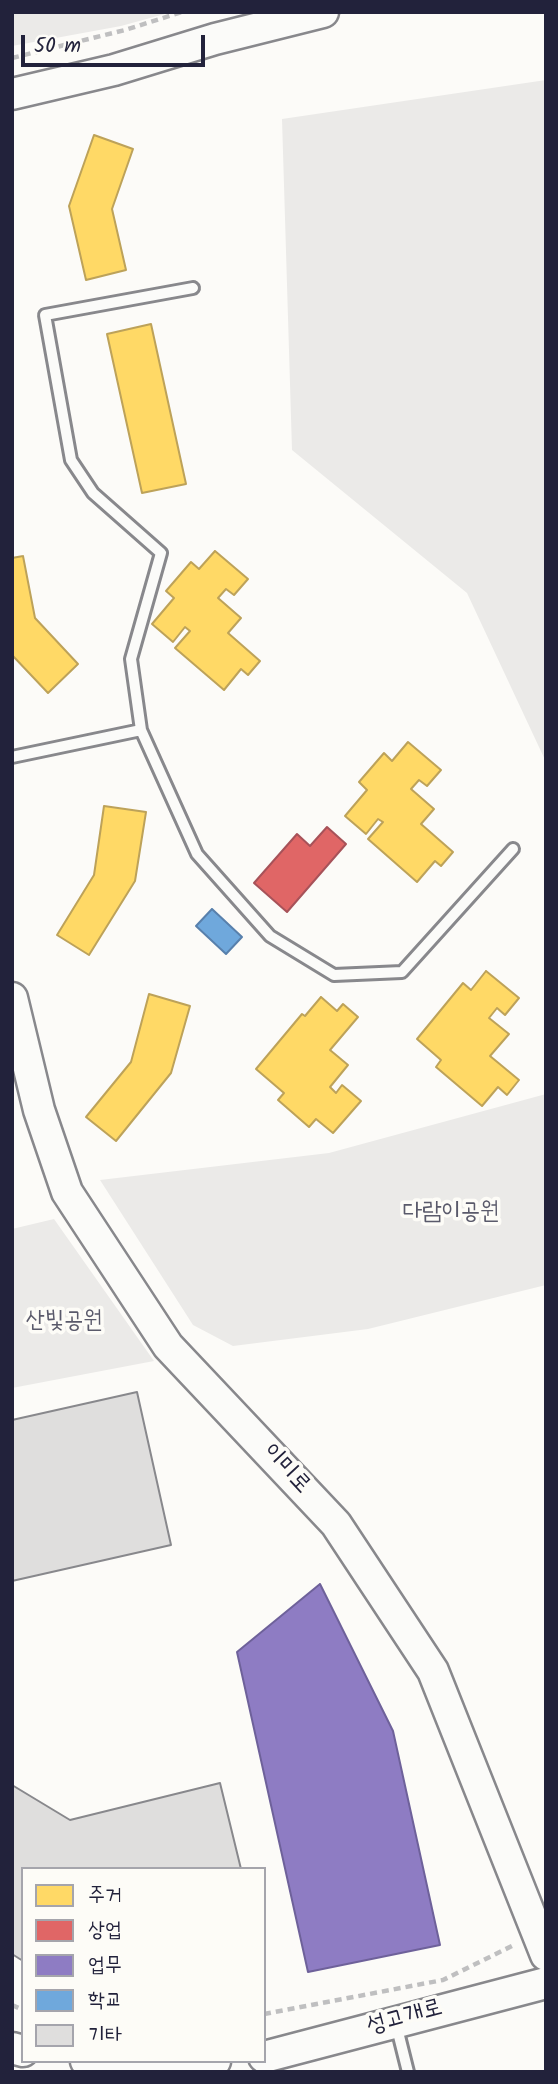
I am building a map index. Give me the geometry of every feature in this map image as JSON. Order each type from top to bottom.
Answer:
[{"type":"street","points":[[12,94],[114,70],[215,39],[323,12]]},
{"type":"street","name":"이미로","points":[[12,998],[39,1110],[67,1192],[167,1346],[336,1524],[433,1671],[541,1944]]},
{"type":"street","name":"성고개로","points":[[266,2056],[546,1983]]},
{"type":"street","points":[[115,2063],[158,2066],[192,2063]]},
{"type":"lane","points":[[193,288],[45,315],[71,460],[93,493],[161,553],[131,659],[141,730],[197,855],[270,936],[334,975],[402,971],[513,849]]},
{"type":"lane","points":[[12,757],[141,730]]},
{"type":"lane","points":[[395,2022],[408,2072]]},
{"type":"path","points":[[12,58],[125,30],[182,12]]},
{"type":"path","points":[[266,2014],[443,1980],[541,1944]]},
{"type":"green space","points":[[12,12],[172,12],[121,26],[12,46]]},
{"type":"green space","points":[[546,80],[546,762],[467,593],[292,450],[282,119]]},
{"type":"green space","name":"다람이공원","points":[[546,1094],[546,1285],[368,1329],[233,1346],[193,1325],[100,1180],[329,1153]]},
{"type":"green space","name":"산빛공원","points":[[54,1219],[154,1361],[12,1388],[12,1229]]},
{"type":"building: 주거","points":[[94,135],[133,149],[112,209],[126,270],[86,280],[69,206]]},
{"type":"building: 주거","points":[[151,324],[186,484],[142,493],[107,334]]},
{"type":"building: 주거","points":[[215,551],[248,579],[234,595],[226,589],[218,598],[241,618],[228,633],[260,661],[248,675],[241,669],[224,690],[175,648],[190,631],[185,627],[173,642],[152,624],[174,598],[166,591],[191,562],[199,569]]},
{"type":"building: 주거","points":[[23,556],[35,618],[78,664],[48,693],[12,655],[12,558]]},
{"type":"building: 주거","points":[[408,742],[441,770],[427,786],[419,780],[411,789],[434,809],[421,824],[453,852],[441,866],[435,861],[417,882],[368,839],[383,822],[378,819],[366,834],[345,816],[367,790],[359,782],[384,753],[392,761]]},
{"type":"building: 주거","points":[[104,806],[146,812],[135,881],[89,955],[57,935],[94,875]]},
{"type":"building: 주거","points":[[486,971],[519,998],[505,1015],[497,1008],[489,1018],[509,1034],[490,1056],[519,1080],[507,1095],[498,1087],[482,1106],[436,1067],[441,1060],[417,1039],[463,983],[471,990]]},
{"type":"building: 주거","points":[[149,994],[190,1006],[171,1073],[116,1141],[86,1117],[131,1062]]},
{"type":"building: 주거","points":[[321,997],[337,1011],[343,1004],[358,1017],[330,1050],[348,1065],[330,1087],[336,1093],[342,1085],[361,1101],[333,1133],[316,1119],[309,1127],[278,1100],[284,1093],[256,1069],[302,1014],[305,1016]]},
{"type":"building: 상업","points":[[327,827],[346,844],[287,912],[254,883],[297,834],[310,846]]},
{"type":"building: 업무","points":[[320,1584],[393,1731],[440,1945],[308,1972],[237,1652]]},
{"type":"building: 학교","points":[[212,909],[242,937],[226,954],[196,926]]},
{"type":"building: 기타","points":[[137,1392],[171,1545],[12,1581],[12,1420]]},
{"type":"building: 기타","points":[[220,1783],[241,1867],[21,1867],[21,1960],[12,1954],[12,1785],[70,1820]]}]
